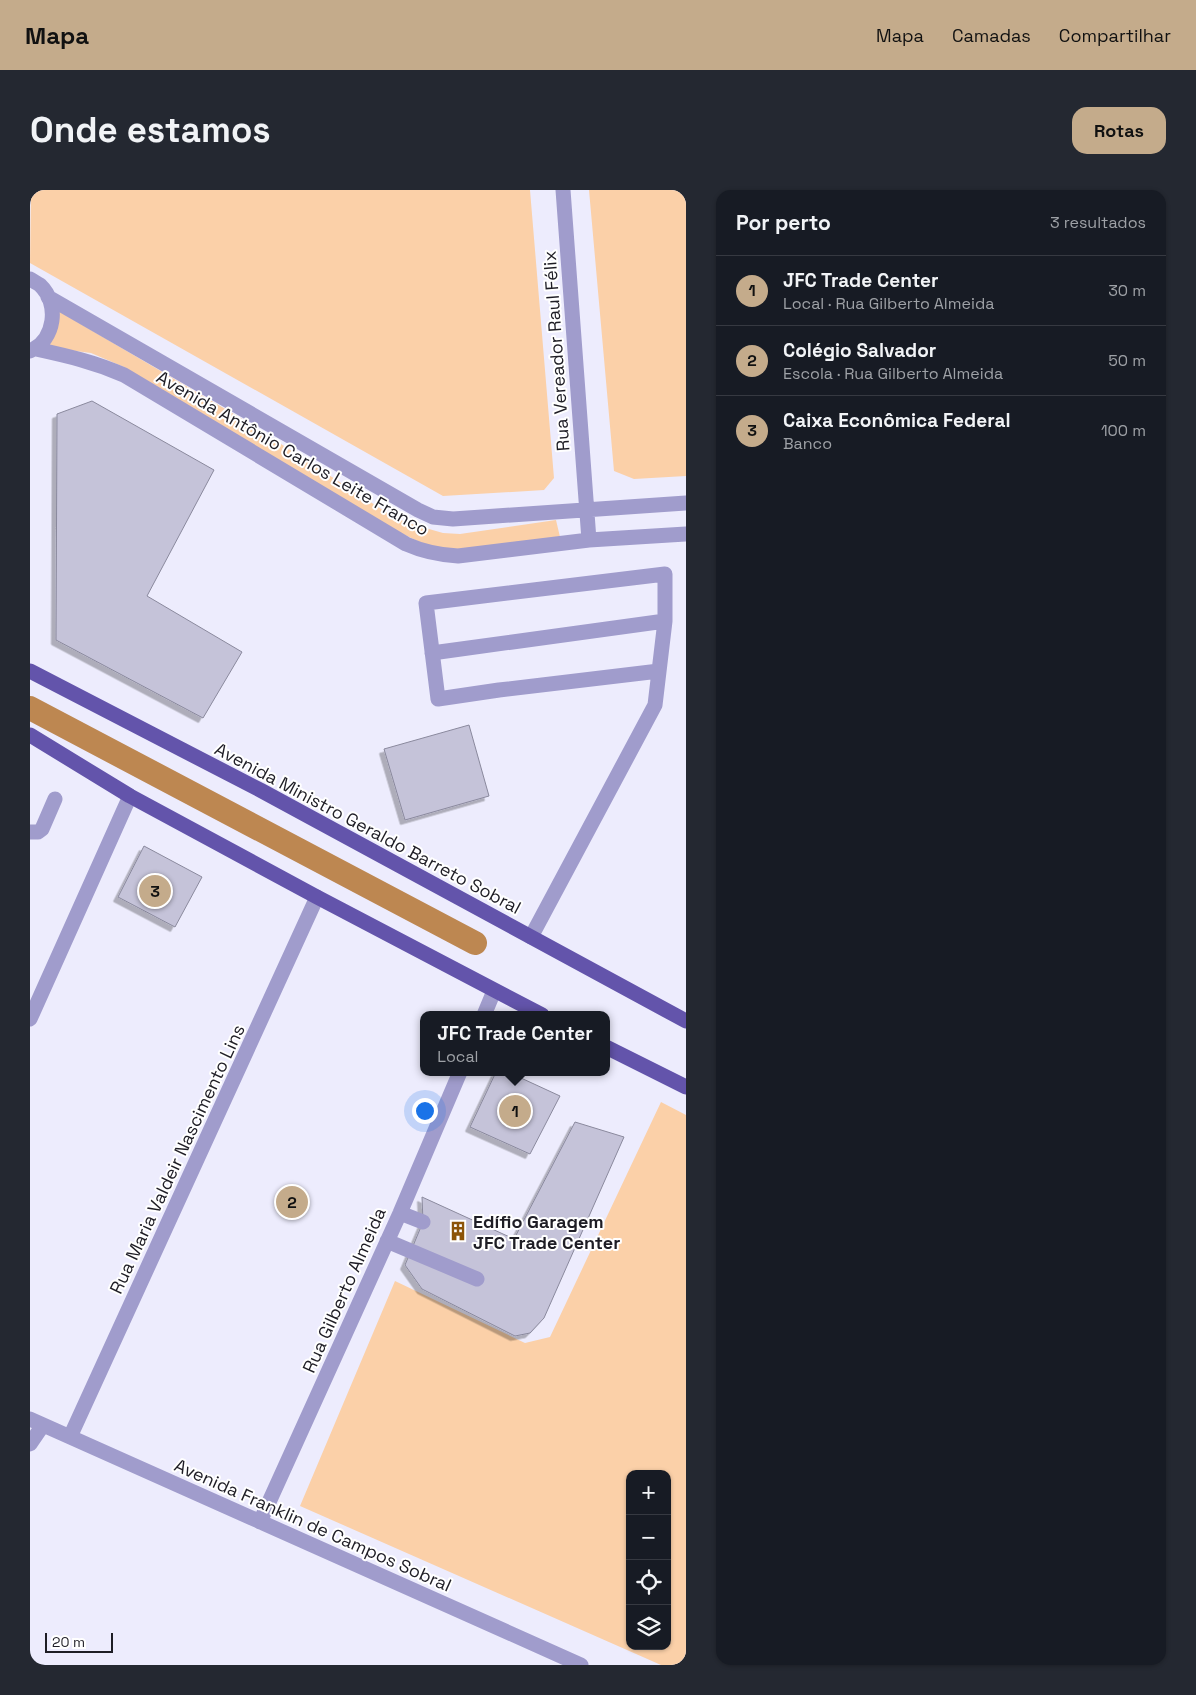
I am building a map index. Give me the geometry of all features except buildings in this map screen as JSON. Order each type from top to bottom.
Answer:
[{"type":"main road","name":"Avenida Ministro Geraldo Barreto Sobral","points":[[30,671],[271,796],[686,1020]]},
{"type":"main road","points":[[30,735],[130,796],[534,1011]]},
{"type":"main road","points":[[610,1049],[686,1087]]},
{"type":"street","name":"Rua Vereador Raul Félix","points":[[563,190],[589,540]]},
{"type":"street","name":"Avenida Antônio Carlos Leite Franco","points":[[30,279],[40,286],[48,297],[52,311],[52,325],[46,338],[33,350]]},
{"type":"street","name":"Avenida Antônio Carlos Leite Franco","points":[[48,297],[433,517],[453,519],[686,503]]},
{"type":"street","name":"Avenida Antônio Carlos Leite Franco","points":[[33,350],[94,362],[124,375],[406,544],[423,552],[458,556],[589,540],[686,534]]},
{"type":"street","points":[[531,937],[655,705],[665,621],[665,574],[426,603],[438,699],[659,671]]},
{"type":"street","points":[[432,653],[665,621]]},
{"type":"street","points":[[30,1019],[130,796]]},
{"type":"street","points":[[30,832],[38,832],[42,829],[55,799]]},
{"type":"street","name":"Rua Maria Valdeir Nascimento Lins","points":[[70,1436],[317,897]]},
{"type":"street","points":[[486,1011],[494,991]]},
{"type":"street","name":"Rua Gilberto Almeida","points":[[260,1522],[400,1212],[458,1076]]},
{"type":"street","points":[[400,1212],[423,1222]]},
{"type":"street","points":[[387,1241],[477,1279]]},
{"type":"street","points":[[30,1444],[36,1422]]},
{"type":"street","name":"Avenida Franklin de Campos Sobral","points":[[36,1422],[581,1665]]},
{"type":"shaded area","points":[[31,190],[530,190],[554,478],[544,490],[443,496],[30,263]]},
{"type":"shaded area","points":[[589,190],[686,190],[686,476],[634,479],[614,471]]},
{"type":"shaded area","points":[[57,310],[244,420],[392,516],[408,523],[443,533],[460,534],[556,520],[560,537],[456,550],[428,546],[382,524],[124,367],[91,353],[47,349]]},
{"type":"shaded area","points":[[661,1102],[686,1115],[686,1665],[661,1665],[627,1650],[671,1650],[671,1470],[626,1470],[626,1650],[300,1506],[395,1281],[525,1343],[550,1337]]},
{"type":"waterway","points":[[30,708],[475,943]]},
{"type":"place","name":"Caixa Econômica Federal","points":[[155,891]]},
{"type":"place","name":"JFC Trade Center","points":[[515,1111]]},
{"type":"place","name":"Colégio Salvador","points":[[292,1202]]},
{"type":"place","name":"Edífio Garagem JFC Trade Center","points":[[458,1231]]}]
